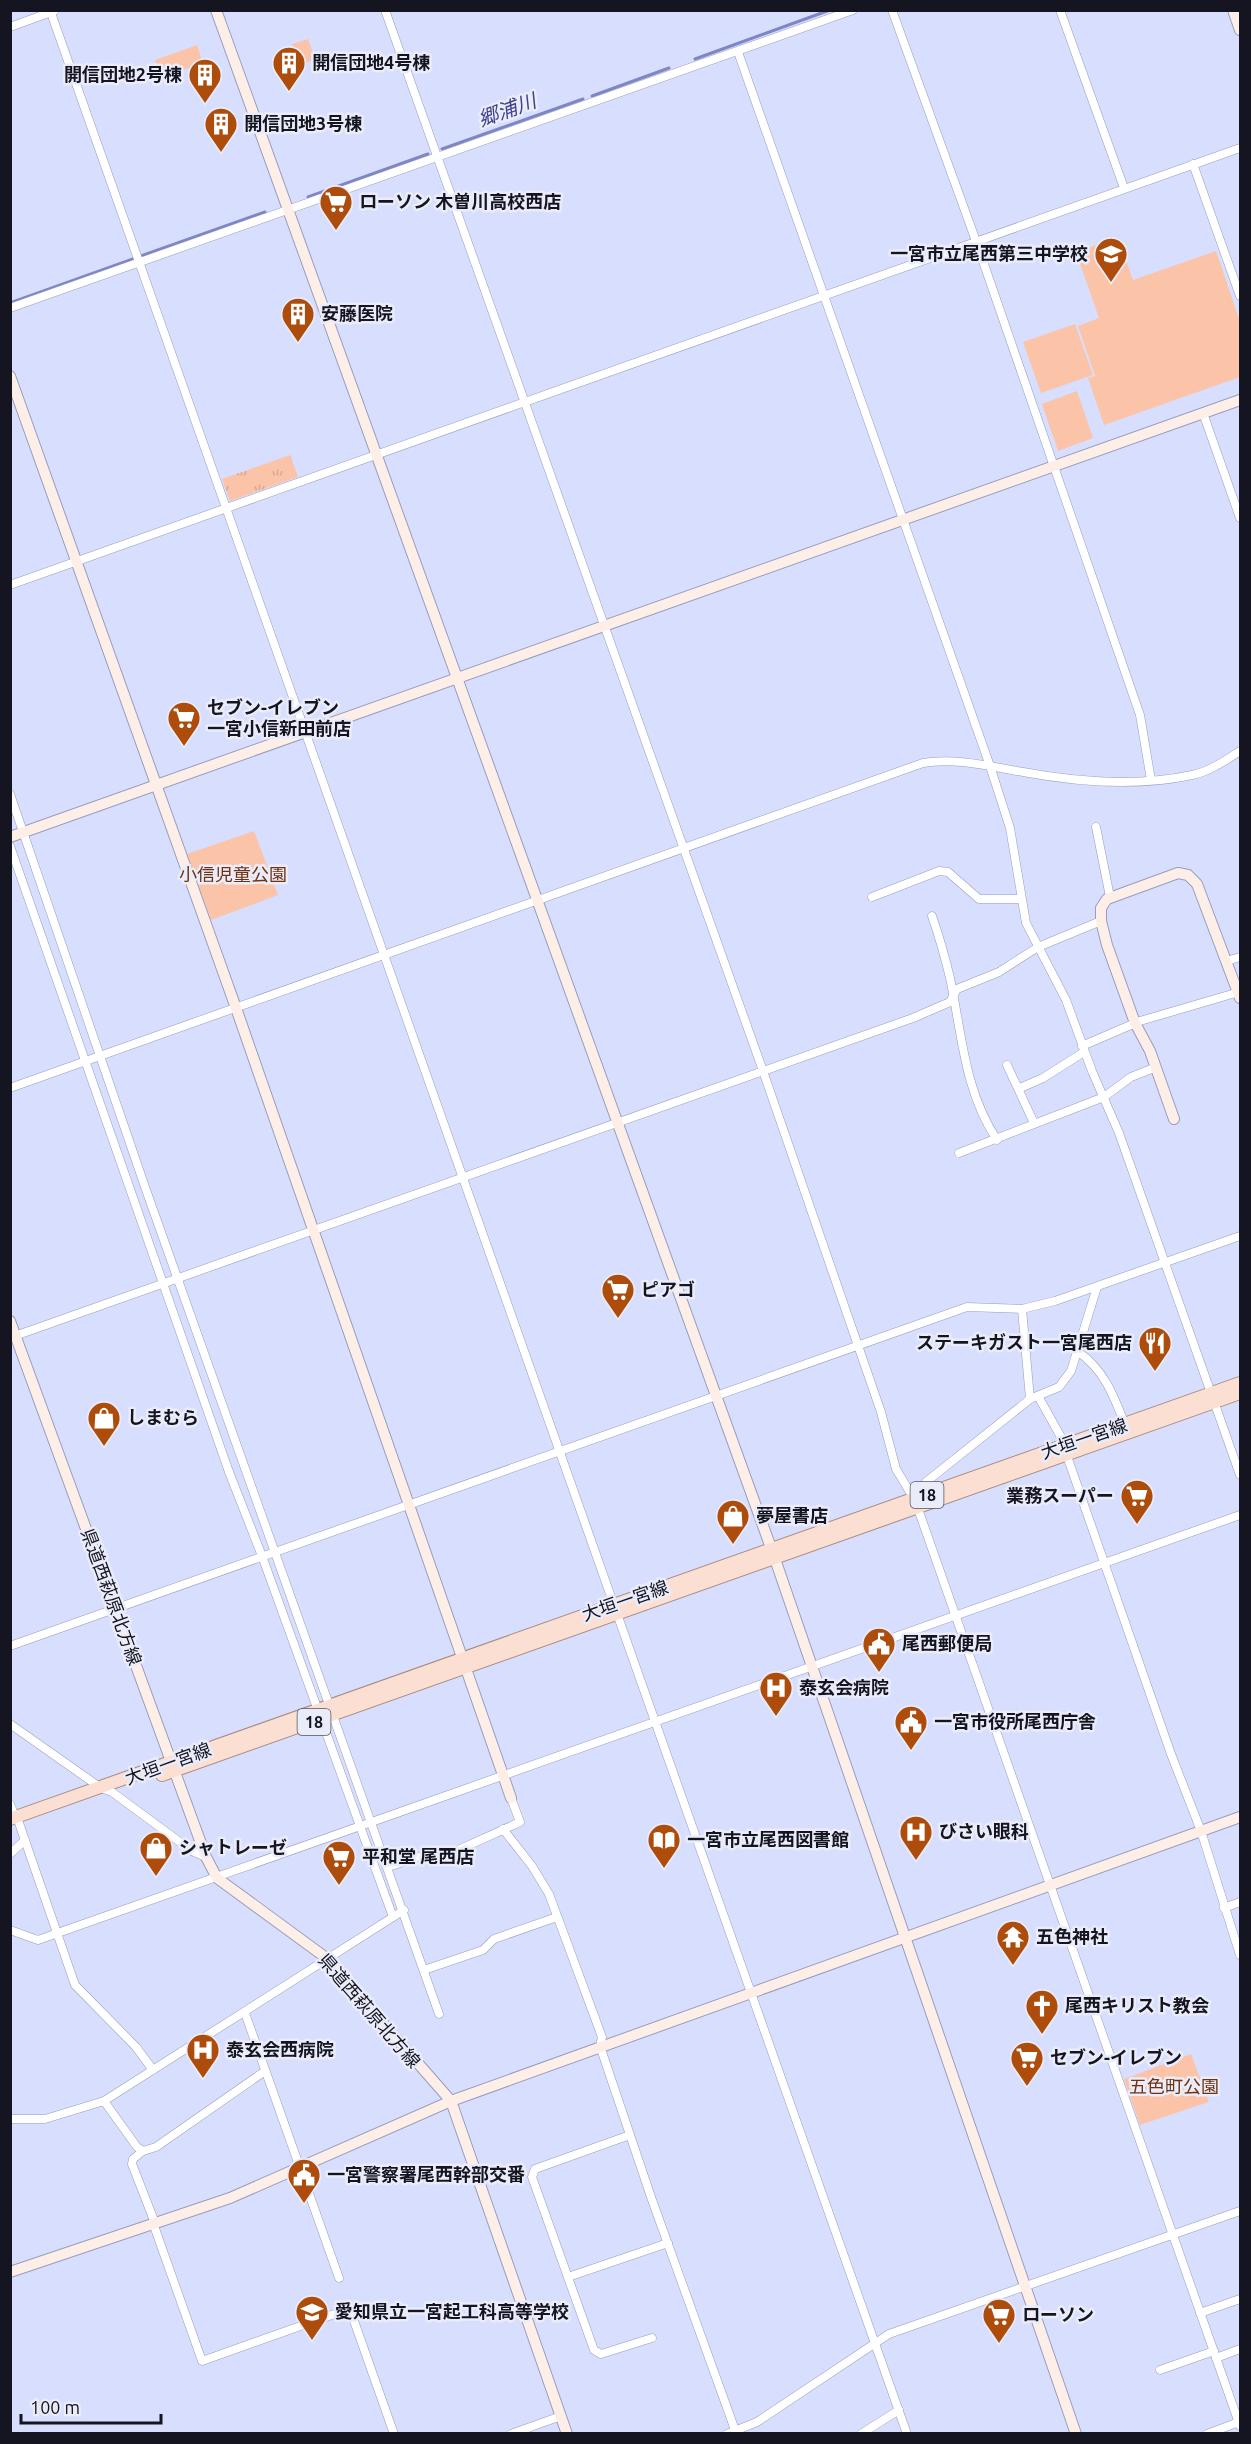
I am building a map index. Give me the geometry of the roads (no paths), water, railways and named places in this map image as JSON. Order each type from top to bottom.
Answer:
[{"type":"main road","name":"大垣一宮線","points":[[14,1821],[1066,1451],[1213,1398],[1240,1383]]},
{"type":"main road","name":"大垣一宮線","points":[[1066,1451],[1125,1425],[1213,1398],[1240,1393]]},
{"type":"street","points":[[216,10],[773,1555],[903,1939],[1076,2433]]},
{"type":"street","points":[[385,10],[763,1071],[881,1412],[896,1469],[916,1503],[1052,1885],[1172,2235],[1215,2355],[1237,2405],[1240,2424],[1207,2433]]},
{"type":"street","points":[[10,309],[853,10]]},
{"type":"street","points":[[892,10],[976,241],[1140,715],[1151,780]]},
{"type":"street","points":[[1060,10],[1124,188]]},
{"type":"street","points":[[1233,10],[1240,30]]},
{"type":"street","points":[[10,27],[52,11],[307,730],[461,1179],[560,1451],[750,1993],[755,1997],[907,2433]]},
{"type":"street","points":[[738,52],[990,766],[1010,828],[1026,923],[1066,1000],[1083,1049],[1104,1097],[1240,1475]]},
{"type":"street","points":[[10,585],[1240,148]]},
{"type":"street","points":[[1193,164],[1240,296]]},
{"type":"street","points":[[10,376],[236,1008],[462,1663],[520,1822],[456,1851],[434,1852],[388,1867]]},
{"type":"street","points":[[10,837],[1240,400]]},
{"type":"street","points":[[1203,413],[1240,518]]},
{"type":"street","points":[[10,1088],[923,763],[935,760],[990,766],[1083,781],[1151,780],[1193,775],[1240,751]]},
{"type":"street","points":[[10,794],[177,1276],[404,1910],[439,2014]]},
{"type":"street","points":[[1096,827],[1110,897]]},
{"type":"street","points":[[10,846],[229,1472],[262,1556],[393,1917]]},
{"type":"street","points":[[872,897],[939,871],[948,872],[979,899],[1020,898]]},
{"type":"street","points":[[1020,1088],[1043,1078],[1083,1049],[1135,1023],[1240,995],[1197,884],[1188,875],[1178,873],[1110,897],[1101,908],[1101,921],[1135,1023],[1150,1051],[1154,1068],[1174,1119]]},
{"type":"street","points":[[932,916],[953,997],[966,1069],[974,1098],[996,1140]]},
{"type":"street","points":[[13,1336],[177,1276],[312,1232],[913,1018],[950,1002],[957,989],[999,972],[1038,947],[1101,921]]},
{"type":"street","points":[[1227,961],[1240,957]]},
{"type":"street","points":[[1007,1065],[1020,1088],[1034,1123]]},
{"type":"street","points":[[958,1153],[1104,1097],[1131,1077],[1154,1068]]},
{"type":"street","points":[[10,1646],[409,1506],[858,1344],[967,1308],[1022,1309],[1097,1287],[1240,1236]]},
{"type":"street","points":[[916,1503],[926,1482],[1034,1398],[1059,1387],[1071,1371],[1097,1287]]},
{"type":"street","points":[[1022,1309],[1034,1398],[1066,1451],[1104,1564],[1201,1832],[1240,1955]]},
{"type":"street","name":"県道西萩原北方線","points":[[10,1321],[13,1336],[206,1857],[217,1878],[327,1960],[451,2101],[567,2433]]},
{"type":"street","points":[[1077,1351],[1089,1359],[1102,1374],[1125,1425]]},
{"type":"street","points":[[10,1930],[38,1940],[1240,1515]]},
{"type":"street","points":[[10,1724],[192,1851],[206,1857]]},
{"type":"street","points":[[10,1804],[14,1821],[25,1840],[75,1985],[136,2048],[153,2070]]},
{"type":"street","points":[[10,2272],[230,2198],[451,2101],[1240,1817]]},
{"type":"street","points":[[503,1829],[543,1881],[557,1917],[602,2037],[600,2046],[730,2433],[756,2422],[889,2334],[1240,2211]]},
{"type":"street","points":[[10,1854],[25,1840]]},
{"type":"street","points":[[1224,1908],[1240,1902]]},
{"type":"street","points":[[10,2119],[45,2119],[104,2101],[404,1910]]},
{"type":"street","points":[[424,1970],[483,1950],[494,1939],[557,1917]]},
{"type":"street","points":[[245,2013],[339,2278]]},
{"type":"street","points":[[265,2072],[156,2147],[143,2151],[133,2159],[132,2164],[202,2361],[340,2312],[354,2318],[393,2433]]},
{"type":"street","points":[[104,2101],[137,2147],[143,2151]]},
{"type":"street","points":[[630,2135],[535,2169],[532,2177],[594,2350],[601,2354],[652,2338]]},
{"type":"street","points":[[568,2277],[668,2243]]},
{"type":"street","points":[[1200,2313],[1240,2299]]},
{"type":"street","points":[[1160,2370],[1240,2349]]},
{"type":"street","points":[[861,2433],[899,2410]]},
{"type":"street","points":[[512,2433],[561,2416]]},
{"type":"waterway","name":"郷浦川","points":[[695,59],[830,10]]},
{"type":"waterway","name":"郷浦川","points":[[592,96],[669,68]]},
{"type":"waterway","name":"郷浦川","points":[[442,149],[583,99]]},
{"type":"waterway","name":"郷浦川","points":[[308,197],[428,154]]},
{"type":"waterway","name":"郷浦川","points":[[141,256],[265,212]]},
{"type":"waterway","name":"郷浦川","points":[[10,303],[133,259]]},
{"type":"place","name":"開信団地4号棟","points":[[289,92]]},
{"type":"place","name":"開信団地2号棟","points":[[205,104]]},
{"type":"place","name":"開信団地3号棟","points":[[221,153]]},
{"type":"place","name":"ローソン 木曽川高校西店","points":[[336,231]]},
{"type":"place","name":"一宮市立尾西第三中学校","points":[[1111,283]]},
{"type":"place","name":"安藤医院","points":[[298,343]]},
{"type":"place","name":"セブン-イレブン 一宮小信新田前店","points":[[184,747]]},
{"type":"place","name":"ピアゴ","points":[[618,1319]]},
{"type":"place","name":"ステーキガスト一宮尾西店","points":[[1155,1372]]},
{"type":"place","name":"しまむら","points":[[104,1447]]},
{"type":"place","name":"業務スーパー","points":[[1137,1525]]},
{"type":"place","name":"夢屋書店","points":[[733,1545]]},
{"type":"place","name":"尾西郵便局","points":[[879,1673]]},
{"type":"place","name":"泰玄会病院","points":[[776,1717]]},
{"type":"place","name":"一宮市役所尾西庁舎","points":[[911,1751]]},
{"type":"place","name":"びさい眼科","points":[[916,1861]]},
{"type":"place","name":"一宮市立尾西図書館","points":[[664,1869]]},
{"type":"place","name":"シャトレーゼ","points":[[156,1877]]},
{"type":"place","name":"平和堂 尾西店","points":[[339,1886]]},
{"type":"place","name":"五色神社","points":[[1013,1966]]},
{"type":"place","name":"尾西キリスト教会","points":[[1042,2035]]},
{"type":"place","name":"泰玄会西病院","points":[[203,2079]]},
{"type":"place","name":"セブン-イレブン","points":[[1027,2087]]},
{"type":"place","name":"一宮警察署尾西幹部交番","points":[[304,2204]]},
{"type":"place","name":"愛知県立一宮起工科高等学校","points":[[312,2341]]},
{"type":"place","name":"ローソン","points":[[999,2344]]},
{"type":"park label","name":"小信児童公園","points":[[233,875]]},
{"type":"park label","name":"五色町公園","points":[[1174,2087]]}]
